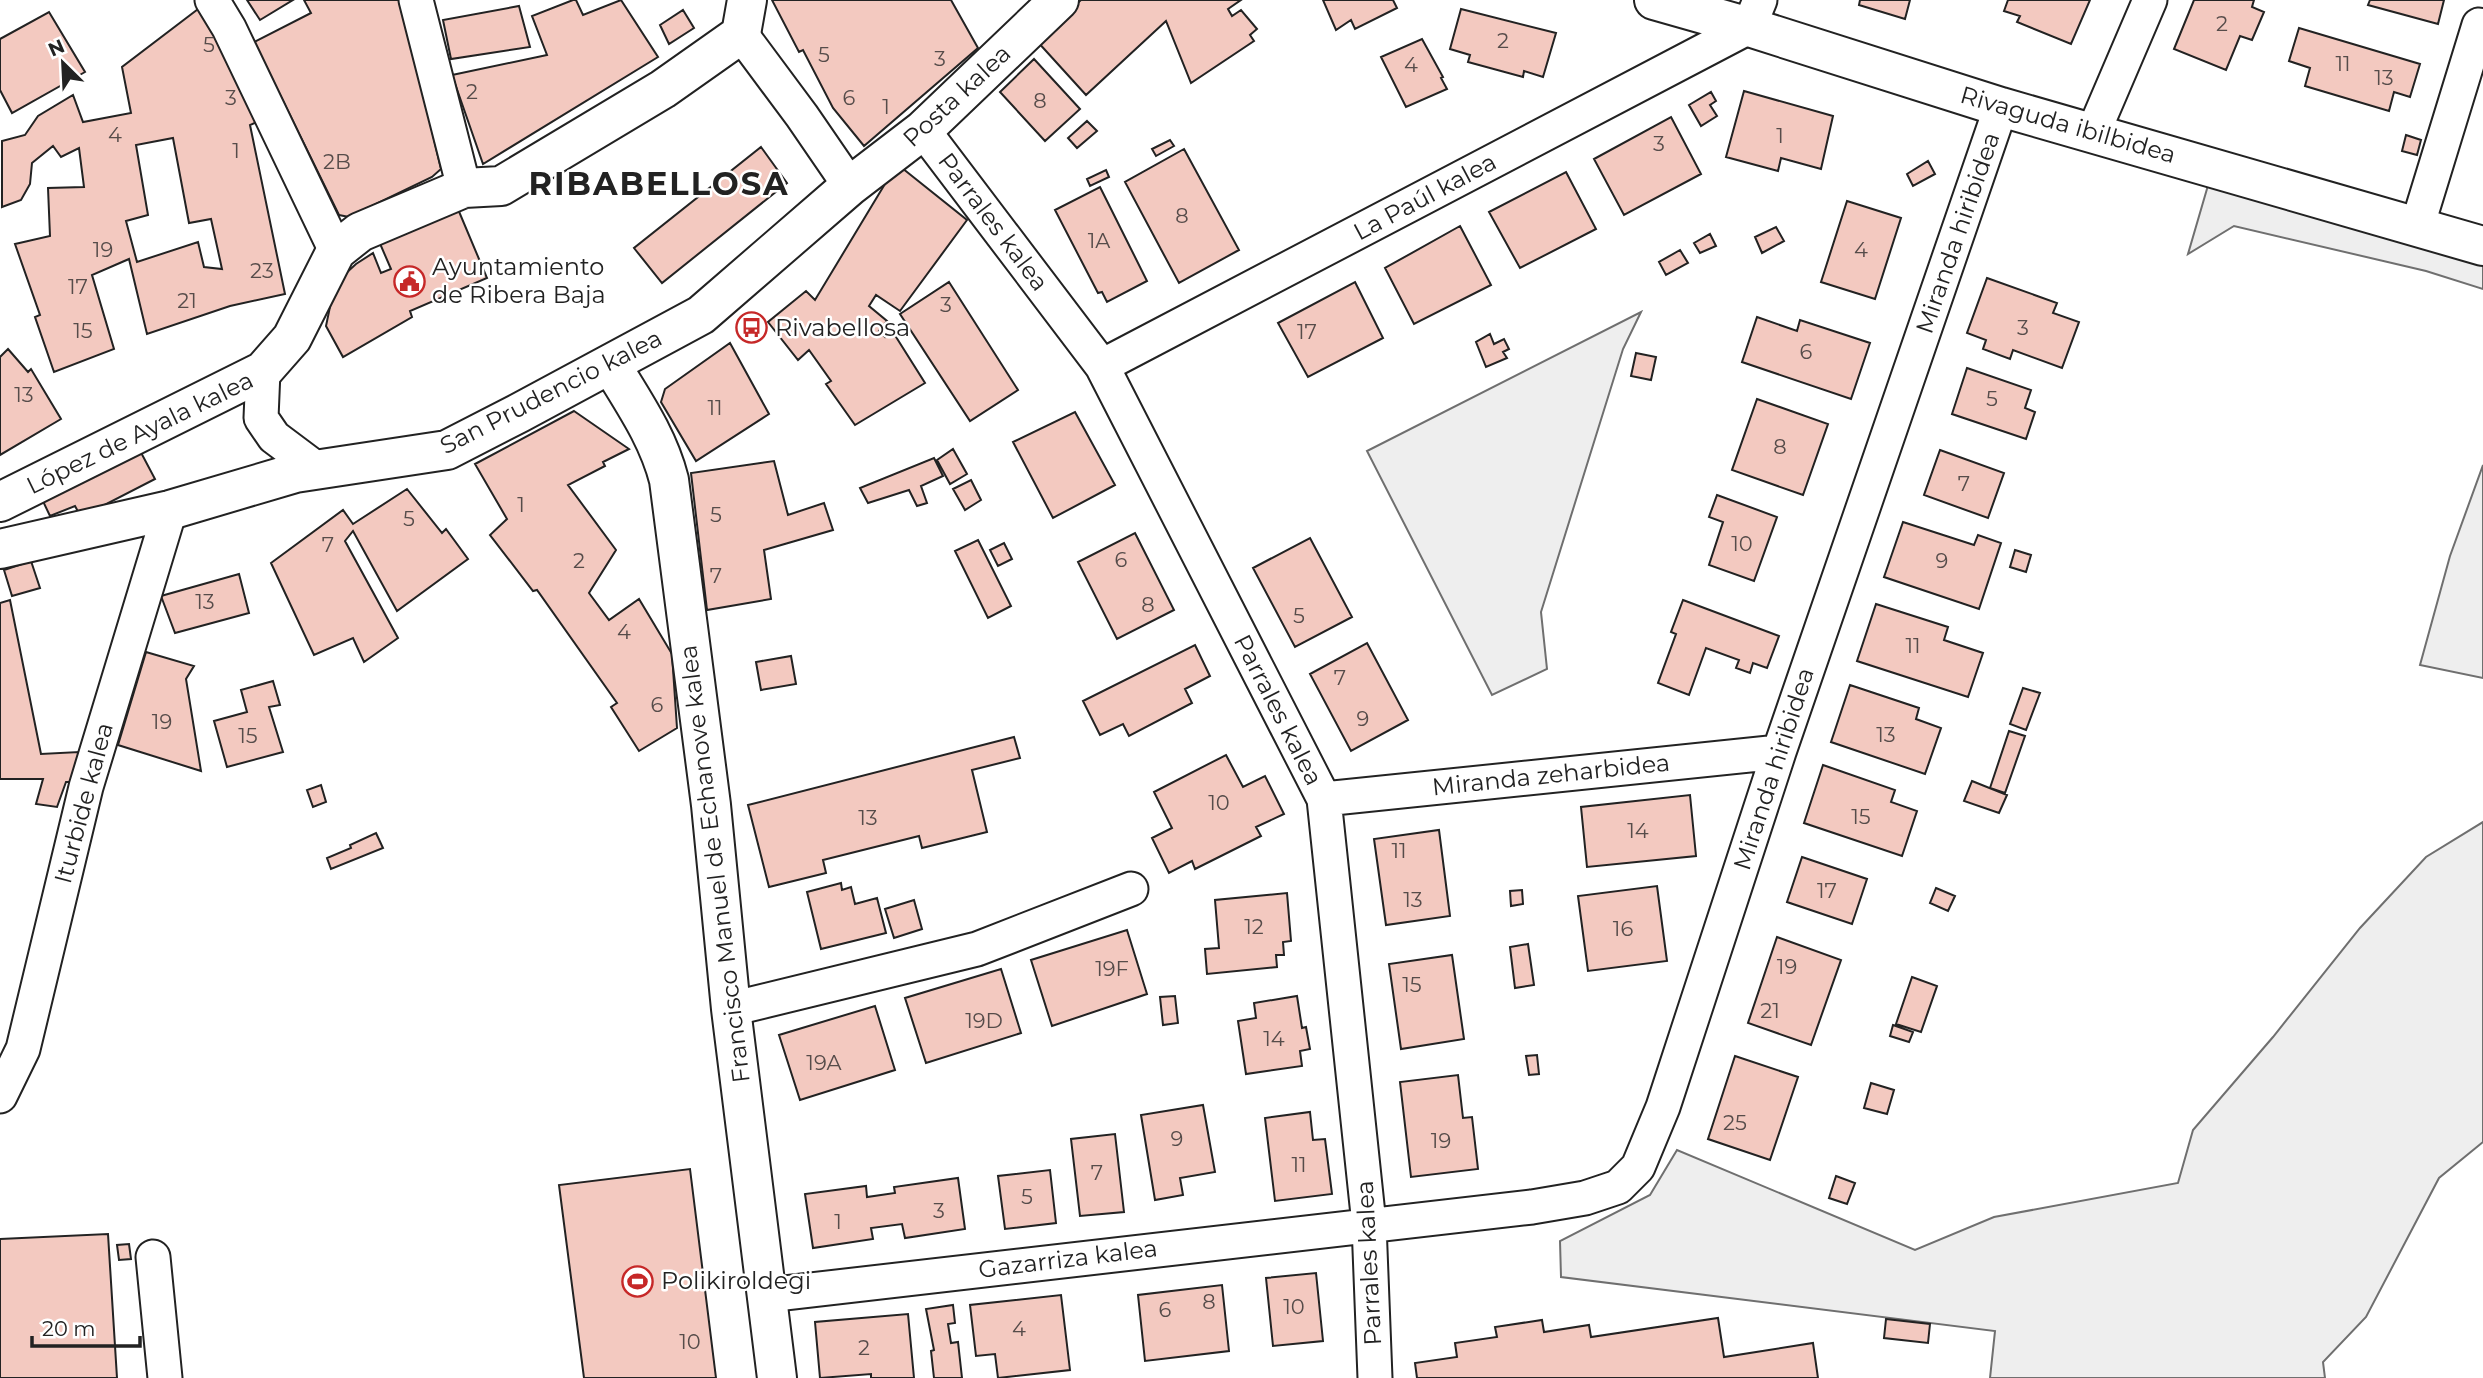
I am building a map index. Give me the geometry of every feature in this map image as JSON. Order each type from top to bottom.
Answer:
[{"type":"street","points":[[212,0],[229,28],[336,251]]},
{"type":"street","points":[[416,0],[464,188]]},
{"type":"street","name":"Posta kalea","points":[[850,186],[923,131],[1059,0]]},
{"type":"street","name":"Rivaguda ibilbidea","points":[[1654,0],[1754,13],[2001,107],[2483,246]]},
{"type":"street","points":[[2093,133],[2150,0]]},
{"type":"street","name":"La Paúl kalea","points":[[1102,366],[1754,13]]},
{"type":"street","points":[[744,17],[802,116],[850,186]]},
{"type":"street","name":"López de Ayala kalea","points":[[0,502],[263,371],[292,338],[336,251],[360,232],[464,188],[501,186],[663,89],[744,17]]},
{"type":"street","points":[[2417,227],[2479,25],[2483,27]]},
{"type":"street","name":"Miranda hiribidea","points":[[1370,1224],[1532,1207],[1585,1198],[1618,1187],[1638,1167],[1662,1107],[1779,752],[2001,107]]},
{"type":"street","name":"Parrales kalea","points":[[923,131],[1102,366],[1324,799],[1370,1224],[1375,1378]]},
{"type":"street","name":"San Prudencio kalea","points":[[0,549],[170,510],[295,473],[447,450],[701,315],[850,186]]},
{"type":"street","name":"Francisco Manuel de Echanove kalea","points":[[611,365],[648,423],[662,454],[669,480],[711,805],[731,1009],[777,1378]]},
{"type":"street","points":[[263,371],[261,418],[274,437],[317,470]]},
{"type":"street","name":"Iturbide kalea","points":[[0,1096],[23,1049],[86,787],[170,510]]},
{"type":"street","name":"Miranda zeharbidea","points":[[1324,799],[1779,752]]},
{"type":"street","points":[[731,1009],[976,949],[1131,889]]},
{"type":"street","name":"Gazarriza kalea","points":[[767,1295],[1370,1224]]},
{"type":"street","points":[[153,1257],[165,1378]]},
{"type":"shaded area","points":[[2209,182],[2483,261],[2483,289],[2426,271],[2234,226],[2188,254]]},
{"type":"shaded area","points":[[1641,312],[1623,349],[1541,612],[1547,669],[1492,695],[1367,451]]},
{"type":"shaded area","points":[[2483,465],[2483,678],[2420,665],[2450,556]]},
{"type":"shaded area","points":[[2483,822],[2483,1142],[2439,1178],[2366,1317],[2323,1362],[2325,1378],[1990,1378],[1995,1331],[1561,1277],[1560,1241],[1650,1195],[1677,1150],[1915,1250],[1994,1217],[2178,1183],[2193,1130],[2273,1037],[2360,928],[2426,857]]},
{"type":"building","points":[[247,0],[293,0],[260,20]]},
{"type":"building","points":[[304,0],[401,0],[441,169],[432,177],[349,217],[339,215],[254,42],[311,13]]},
{"type":"building","points":[[576,0],[583,15],[621,0],[658,57],[483,164],[452,75],[547,55],[532,16]]},
{"type":"building","points":[[772,0],[951,0],[978,48],[864,146],[833,108],[803,50],[799,52]]},
{"type":"building","points":[[1081,0],[1241,0],[1228,9],[1232,16],[1241,10],[1257,29],[1250,35],[1254,41],[1191,83],[1166,21],[1086,95],[1036,40]]},
{"type":"building","points":[[1323,0],[1393,0],[1397,8],[1355,29],[1351,20],[1336,30]]},
{"type":"building","points":[[1860,0],[1910,0],[1905,19],[1859,5]]},
{"type":"building","points":[[2008,0],[2090,0],[2071,44],[2017,22],[2020,16],[2004,11]]},
{"type":"building","points":[[2194,0],[2254,0],[2252,7],[2264,12],[2252,40],[2240,36],[2226,70],[2174,49]]},
{"type":"building","points":[[2370,0],[2444,0],[2438,24],[2368,5]]},
{"type":"building","points":[[206,3],[264,119],[250,125],[285,294],[230,306],[147,334],[129,259],[92,275],[114,349],[54,372],[35,317],[40,315],[15,244],[50,236],[48,188],[84,187],[79,148],[61,157],[53,146],[32,163],[30,184],[21,200],[2,207],[2,141],[25,135],[38,116],[73,95],[83,122],[131,113],[122,67]],"holes":[[[173,138],[189,223],[211,219],[222,269],[204,267],[198,242],[137,262],[126,221],[148,215],[136,145]]]},
{"type":"building","points":[[519,6],[530,47],[451,59],[443,20]]},
{"type":"building","points":[[1461,9],[1556,33],[1543,77],[1524,71],[1523,77],[1468,62],[1470,55],[1450,49]]},
{"type":"building","points":[[683,10],[694,28],[669,44],[660,25]]},
{"type":"building","points":[[49,12],[85,72],[12,113],[0,90],[0,39]]},
{"type":"building","points":[[2299,28],[2420,64],[2410,97],[2394,92],[2389,111],[2305,86],[2310,68],[2289,61]]},
{"type":"building","points":[[1422,39],[1447,89],[1406,107],[1381,57]]},
{"type":"building","points":[[1034,59],[1080,109],[1045,141],[1000,92]]},
{"type":"building","points":[[1744,91],[1833,116],[1821,169],[1781,158],[1778,171],[1726,157]]},
{"type":"building","points":[[1711,92],[1716,101],[1710,105],[1717,116],[1701,126],[1689,105]]},
{"type":"building","points":[[1671,117],[1701,174],[1624,215],[1594,159]]},
{"type":"building","points":[[1087,121],[1097,131],[1077,148],[1068,138]]},
{"type":"building","points":[[2406,135],[2421,140],[2417,155],[2402,151]]},
{"type":"building","points":[[1170,140],[1174,146],[1156,156],[1152,149]]},
{"type":"building","points":[[761,147],[787,183],[662,283],[634,248]]},
{"type":"building","points":[[1184,149],[1239,250],[1179,283],[1125,182]]},
{"type":"building","points":[[1928,161],[1935,174],[1913,186],[1907,174]]},
{"type":"building","points":[[897,164],[967,220],[900,311],[876,295],[869,306],[887,321],[879,331],[885,337],[891,329],[925,383],[855,425],[826,384],[831,381],[809,350],[798,360],[768,322],[806,291],[815,300]]},
{"type":"building","points":[[1106,170],[1109,177],[1090,186],[1087,179]]},
{"type":"building","points":[[1566,172],[1596,229],[1520,268],[1489,212]]},
{"type":"building","points":[[1100,187],[1147,281],[1107,302],[1102,292],[1098,293],[1055,210]]},
{"type":"building","points":[[1847,201],[1901,218],[1875,299],[1821,282]]},
{"type":"building","name":"Ayuntamiento de Ribera Baja","points":[[455,202],[487,278],[410,311],[412,317],[343,357],[326,326],[332,297],[344,275],[373,253],[381,273],[391,269],[378,239]]},
{"type":"building","points":[[1460,226],[1491,285],[1414,324],[1385,268]]},
{"type":"building","points":[[1776,227],[1784,241],[1762,253],[1755,237]]},
{"type":"building","points":[[1710,234],[1716,246],[1700,253],[1694,243]]},
{"type":"building","points":[[1680,250],[1688,263],[1666,275],[1659,262]]},
{"type":"building","points":[[1987,278],[2057,303],[2053,313],[2079,322],[2062,368],[2013,350],[2010,359],[1983,349],[1986,340],[1967,333]]},
{"type":"building","points":[[949,282],[1018,390],[970,421],[900,314]]},
{"type":"building","points":[[1355,282],[1383,338],[1308,377],[1278,323]]},
{"type":"building","points":[[1757,317],[1797,331],[1800,320],[1870,343],[1851,399],[1742,362]]},
{"type":"building","points":[[1490,334],[1494,344],[1504,339],[1509,349],[1503,352],[1507,358],[1486,367],[1476,342]]},
{"type":"building","points":[[730,343],[769,414],[696,461],[661,402],[665,389]]},
{"type":"building","points":[[8,349],[28,372],[31,369],[61,419],[0,455],[0,357]]},
{"type":"building","points":[[1636,353],[1656,357],[1651,380],[1631,376]]},
{"type":"building","points":[[1967,368],[2031,390],[2025,408],[2035,412],[2026,439],[1952,414]]},
{"type":"building","points":[[1757,399],[1828,424],[1803,495],[1732,470]]},
{"type":"building","points":[[574,411],[629,449],[603,462],[605,466],[568,485],[616,550],[589,593],[609,620],[639,599],[672,654],[677,728],[639,751],[611,707],[617,703],[537,590],[533,591],[490,535],[507,519],[475,464]]},
{"type":"building","points":[[1075,412],[1115,485],[1053,518],[1013,442]]},
{"type":"building","points":[[137,445],[155,479],[81,517],[75,506],[50,516],[41,497]]},
{"type":"building","points":[[953,449],[967,474],[950,484],[937,460]]},
{"type":"building","points":[[1940,450],[2004,473],[1988,518],[1924,495]]},
{"type":"building","points":[[934,458],[943,476],[921,486],[927,503],[917,506],[909,490],[868,503],[860,488]]},
{"type":"building","points":[[774,461],[788,515],[824,503],[833,530],[764,550],[771,599],[707,610],[691,473]]},
{"type":"building","points":[[971,480],[981,500],[965,510],[953,489]]},
{"type":"building","points":[[407,489],[442,533],[446,529],[468,559],[397,611],[353,531],[345,541],[398,638],[364,662],[353,638],[314,655],[271,563],[343,510],[353,524]]},
{"type":"building","points":[[1717,495],[1777,517],[1754,581],[1709,565],[1723,522],[1709,517]]},
{"type":"building","points":[[1903,522],[1974,545],[1978,535],[2001,543],[1979,609],[1884,577]]},
{"type":"building","points":[[1135,533],[1174,610],[1117,639],[1078,562]]},
{"type":"building","points":[[1310,538],[1352,617],[1295,647],[1253,568]]},
{"type":"building","points":[[978,540],[1011,606],[988,618],[955,551]]},
{"type":"building","points":[[1004,543],[1012,559],[998,566],[990,550]]},
{"type":"building","points":[[2015,550],[2031,555],[2026,572],[2010,567]]},
{"type":"building","points":[[31,561],[40,588],[12,596],[4,570]]},
{"type":"building","points":[[239,574],[249,613],[175,633],[161,596]]},
{"type":"building","points":[[10,600],[41,754],[79,752],[71,782],[66,782],[57,807],[36,804],[43,779],[0,779],[0,603]]},
{"type":"building","points":[[1683,600],[1779,636],[1767,668],[1753,663],[1750,673],[1736,668],[1739,660],[1706,648],[1689,695],[1658,683],[1676,634],[1671,632]]},
{"type":"building","points":[[1876,604],[1948,627],[1944,640],[1983,653],[1968,697],[1857,661]]},
{"type":"building","points":[[1367,643],[1408,720],[1351,751],[1310,674]]},
{"type":"building","points":[[1195,645],[1210,676],[1185,689],[1192,703],[1129,736],[1123,724],[1100,735],[1083,701]]},
{"type":"building","points":[[146,652],[194,666],[186,679],[201,771],[118,745]]},
{"type":"building","points":[[791,656],[796,684],[761,690],[756,662]]},
{"type":"building","points":[[273,681],[280,705],[269,707],[283,752],[227,767],[214,721],[247,712],[241,690]]},
{"type":"building","points":[[1850,685],[1919,708],[1916,719],[1941,728],[1925,774],[1831,742]]},
{"type":"building","points":[[2023,688],[2040,693],[2026,730],[2010,724]]},
{"type":"building","points":[[2009,731],[2025,736],[2005,793],[1990,788]]},
{"type":"building","points":[[1014,737],[1020,758],[972,770],[987,832],[922,848],[919,836],[823,860],[826,873],[769,887],[748,805]]},
{"type":"building","points":[[1226,755],[1243,787],[1265,776],[1284,814],[1256,827],[1261,836],[1195,869],[1192,861],[1169,873],[1152,838],[1172,828],[1154,792]]},
{"type":"building","points":[[1823,765],[1895,790],[1891,802],[1917,811],[1902,856],[1804,823]]},
{"type":"building","points":[[1972,781],[2007,795],[1999,813],[1964,801]]},
{"type":"building","points":[[321,785],[326,802],[313,807],[307,790]]},
{"type":"building","points":[[1690,795],[1696,856],[1587,867],[1581,807]]},
{"type":"building","points":[[1439,830],[1450,916],[1386,925],[1374,839]]},
{"type":"building","points":[[376,833],[383,848],[331,869],[327,858]]},
{"type":"building","points":[[1802,857],[1867,879],[1852,924],[1787,902]]},
{"type":"building","points":[[841,883],[842,890],[851,887],[855,904],[877,898],[886,933],[821,949],[807,892]]},
{"type":"building","points":[[1657,886],[1667,961],[1588,971],[1578,896]]},
{"type":"building","points":[[1936,888],[1955,896],[1948,911],[1930,903]]},
{"type":"building","points":[[1522,890],[1523,904],[1511,906],[1510,891]]},
{"type":"building","points":[[1287,893],[1291,941],[1283,942],[1284,955],[1276,955],[1277,967],[1207,974],[1205,949],[1219,948],[1215,900]]},
{"type":"building","points":[[914,900],[922,929],[894,938],[885,909]]},
{"type":"building","points":[[1127,930],[1147,994],[1052,1026],[1031,960]]},
{"type":"building","points":[[1777,937],[1841,960],[1811,1045],[1748,1023]]},
{"type":"building","points":[[1528,944],[1534,985],[1515,988],[1510,947]]},
{"type":"building","points":[[1452,955],[1464,1039],[1401,1049],[1389,964]]},
{"type":"building","points":[[1001,969],[1021,1033],[926,1063],[905,998]]},
{"type":"building","points":[[1912,977],[1937,986],[1921,1032],[1896,1024]]},
{"type":"building","points":[[1175,996],[1178,1023],[1163,1025],[1160,997]]},
{"type":"building","points":[[1297,996],[1302,1028],[1306,1027],[1310,1049],[1300,1051],[1302,1066],[1246,1074],[1238,1021],[1256,1018],[1254,1003]]},
{"type":"building","points":[[875,1006],[895,1070],[800,1100],[779,1035]]},
{"type":"building","points":[[1893,1025],[1913,1032],[1909,1042],[1890,1036]]},
{"type":"building","points":[[1537,1055],[1539,1074],[1529,1075],[1526,1056]]},
{"type":"building","points":[[1735,1056],[1798,1077],[1770,1160],[1708,1139]]},
{"type":"building","points":[[1458,1075],[1463,1118],[1472,1117],[1478,1169],[1411,1177],[1400,1082]]},
{"type":"building","points":[[1871,1083],[1894,1090],[1887,1114],[1864,1108]]},
{"type":"building","points":[[1203,1105],[1215,1172],[1180,1178],[1183,1195],[1155,1200],[1141,1115]]},
{"type":"building","points":[[1310,1112],[1313,1140],[1325,1139],[1332,1194],[1275,1201],[1265,1118]]},
{"type":"building","points":[[1115,1134],[1124,1212],[1080,1216],[1071,1139]]},
{"type":"building","name":"Polikiroldegi","points":[[690,1169],[716,1378],[584,1378],[559,1185]]},
{"type":"building","points":[[1050,1170],[1056,1223],[1005,1229],[998,1176]]},
{"type":"building","points":[[1836,1176],[1855,1183],[1847,1204],[1829,1198]]},
{"type":"building","points":[[958,1178],[965,1229],[905,1238],[902,1224],[871,1228],[873,1239],[813,1248],[805,1194],[866,1186],[867,1197],[895,1193],[894,1187]]},
{"type":"building","points":[[108,1234],[117,1378],[0,1378],[0,1239]]},
{"type":"building","points":[[129,1244],[131,1259],[119,1260],[117,1245]]},
{"type":"building","points":[[1316,1273],[1323,1341],[1273,1346],[1266,1278]]},
{"type":"building","points":[[1222,1285],[1229,1351],[1145,1361],[1138,1295]]},
{"type":"building","points":[[1061,1295],[1070,1370],[998,1378],[995,1354],[976,1356],[970,1305]]},
{"type":"building","points":[[953,1305],[955,1323],[948,1324],[951,1343],[958,1342],[962,1378],[934,1378],[931,1351],[934,1350],[926,1309]]},
{"type":"building","points":[[908,1314],[914,1378],[871,1378],[871,1374],[820,1378],[815,1322]]},
{"type":"building","points":[[1718,1318],[1724,1357],[1813,1343],[1818,1378],[1417,1378],[1415,1363],[1457,1357],[1455,1343],[1497,1337],[1495,1327],[1542,1320],[1544,1332],[1589,1325],[1591,1337]]},
{"type":"building","points":[[1886,1319],[1930,1324],[1928,1343],[1884,1338]]},
{"type":"place","name":"Ayuntamiento de Ribera Baja","points":[[409,281]]},
{"type":"place","name":"Rivabellosa","points":[[752,328]]},
{"type":"place","name":"Polikiroldegi","points":[[638,1281]]},
{"type":"district","name":"RIBABELLOSA","points":[[659,184]]}]
